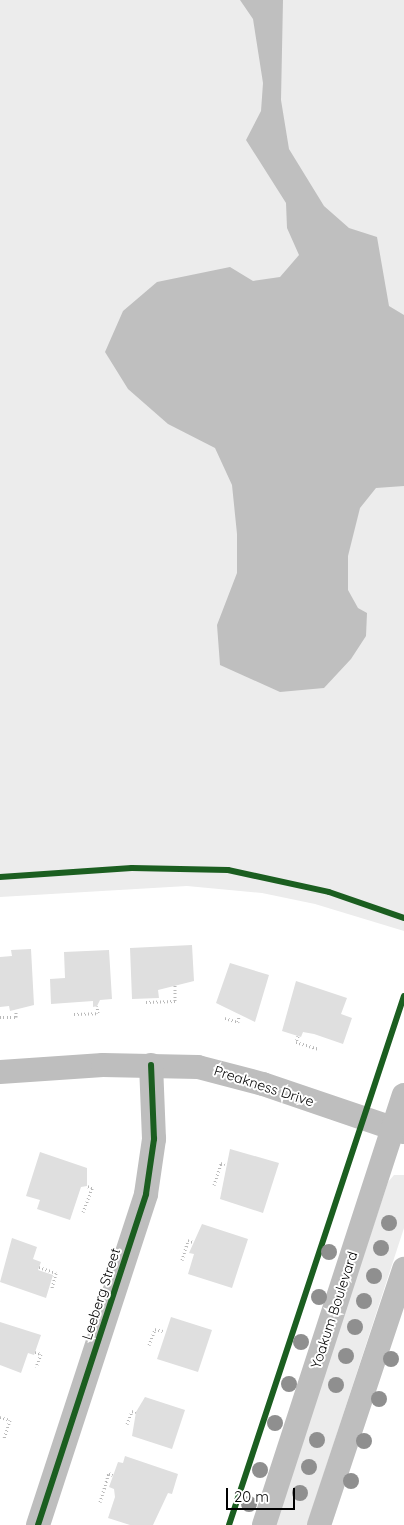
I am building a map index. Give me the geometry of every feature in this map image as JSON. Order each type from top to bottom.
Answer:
[{"type":"street","name":"Preakness Drive","points":[[0,1072],[151,1065],[198,1066],[229,1073],[398,1130]]},
{"type":"street","name":"Leeberg Street","points":[[38,1525],[146,1194],[154,1139],[151,1065]]},
{"type":"street","name":"Yoakum Boulevard","points":[[264,1525],[398,1130],[404,1095]]},
{"type":"street","points":[[319,1525],[404,1269]]},
{"type":"path","points":[[146,1002],[175,1001],[175,985]]},
{"type":"path","points":[[74,1014],[98,1013],[97,1006]]},
{"type":"path","points":[[0,1018],[16,1017],[16,1010]]},
{"type":"path","points":[[225,1018],[238,1022],[239,1016]]},
{"type":"path","points":[[298,1036],[296,1042],[319,1049]]},
{"type":"path","points":[[214,1185],[221,1163],[225,1164]]},
{"type":"path","points":[[83,1212],[92,1188],[87,1186]]},
{"type":"path","points":[[182,1260],[188,1240],[193,1242]]},
{"type":"path","points":[[39,1267],[56,1273],[52,1288]]},
{"type":"path","points":[[149,1346],[155,1328],[163,1331]]},
{"type":"path","points":[[36,1352],[40,1354],[36,1367]]},
{"type":"path","points":[[127,1424],[132,1411],[136,1412]]},
{"type":"path","points":[[0,1417],[10,1420],[4,1438]]},
{"type":"path","points":[[100,1502],[109,1474],[113,1475]]},
{"type":"shaded area","points":[[0,0],[404,0],[404,931],[315,904],[262,893],[187,886],[0,897]]},
{"type":"shaded area","points":[[240,0],[283,0],[281,100],[289,149],[324,206],[349,228],[377,237],[389,306],[404,315],[404,486],[376,488],[360,508],[348,556],[348,590],[358,608],[367,613],[366,636],[351,659],[324,688],[280,692],[220,665],[217,625],[237,573],[237,534],[232,485],[215,448],[168,424],[128,389],[105,352],[123,311],[157,282],[230,267],[253,281],[280,277],[299,255],[287,228],[286,203],[246,140],[261,111],[263,83],[253,19]]},
{"type":"shaded area","points":[[394,1175],[404,1175],[404,1228],[307,1525],[274,1525],[388,1182]]},
{"type":"building","points":[[192,945],[194,981],[158,990],[159,998],[132,999],[130,948]]},
{"type":"building","points":[[31,949],[34,1005],[10,1011],[9,1006],[0,1007],[0,957],[12,956],[11,950]]},
{"type":"building","points":[[109,950],[112,999],[100,1000],[97,1006],[93,1007],[93,1001],[51,1004],[50,979],[65,978],[64,952]]},
{"type":"building","points":[[230,963],[269,975],[255,1022],[216,1003]]},
{"type":"building","points":[[296,981],[347,998],[341,1014],[352,1018],[343,1044],[314,1034],[303,1032],[301,1037],[282,1031]]},
{"type":"building","points":[[230,1149],[279,1163],[263,1213],[220,1199]]},
{"type":"building","points":[[40,1152],[87,1168],[87,1186],[81,1187],[70,1220],[37,1209],[40,1200],[26,1196]]},
{"type":"building","points":[[202,1224],[248,1239],[232,1288],[188,1274],[194,1254],[189,1253]]},
{"type":"building","points":[[12,1238],[37,1247],[33,1259],[41,1262],[38,1270],[53,1275],[46,1298],[0,1282]]},
{"type":"building","points":[[171,1317],[212,1330],[198,1372],[157,1359]]},
{"type":"building","points":[[0,1322],[41,1335],[34,1355],[28,1353],[21,1373],[0,1365]]},
{"type":"building","points":[[145,1397],[185,1410],[172,1449],[132,1436],[136,1412]]},
{"type":"building","points":[[125,1456],[178,1474],[172,1494],[168,1493],[153,1525],[130,1525],[108,1518],[115,1497],[114,1489],[109,1487],[118,1462],[123,1463]]},
{"type":"cycle path","points":[[0,877],[132,868],[228,870],[329,892],[404,918]]},
{"type":"cycle path","points":[[229,1525],[404,996]]},
{"type":"cycle path","points":[[38,1525],[146,1194],[154,1139],[151,1065]]}]
